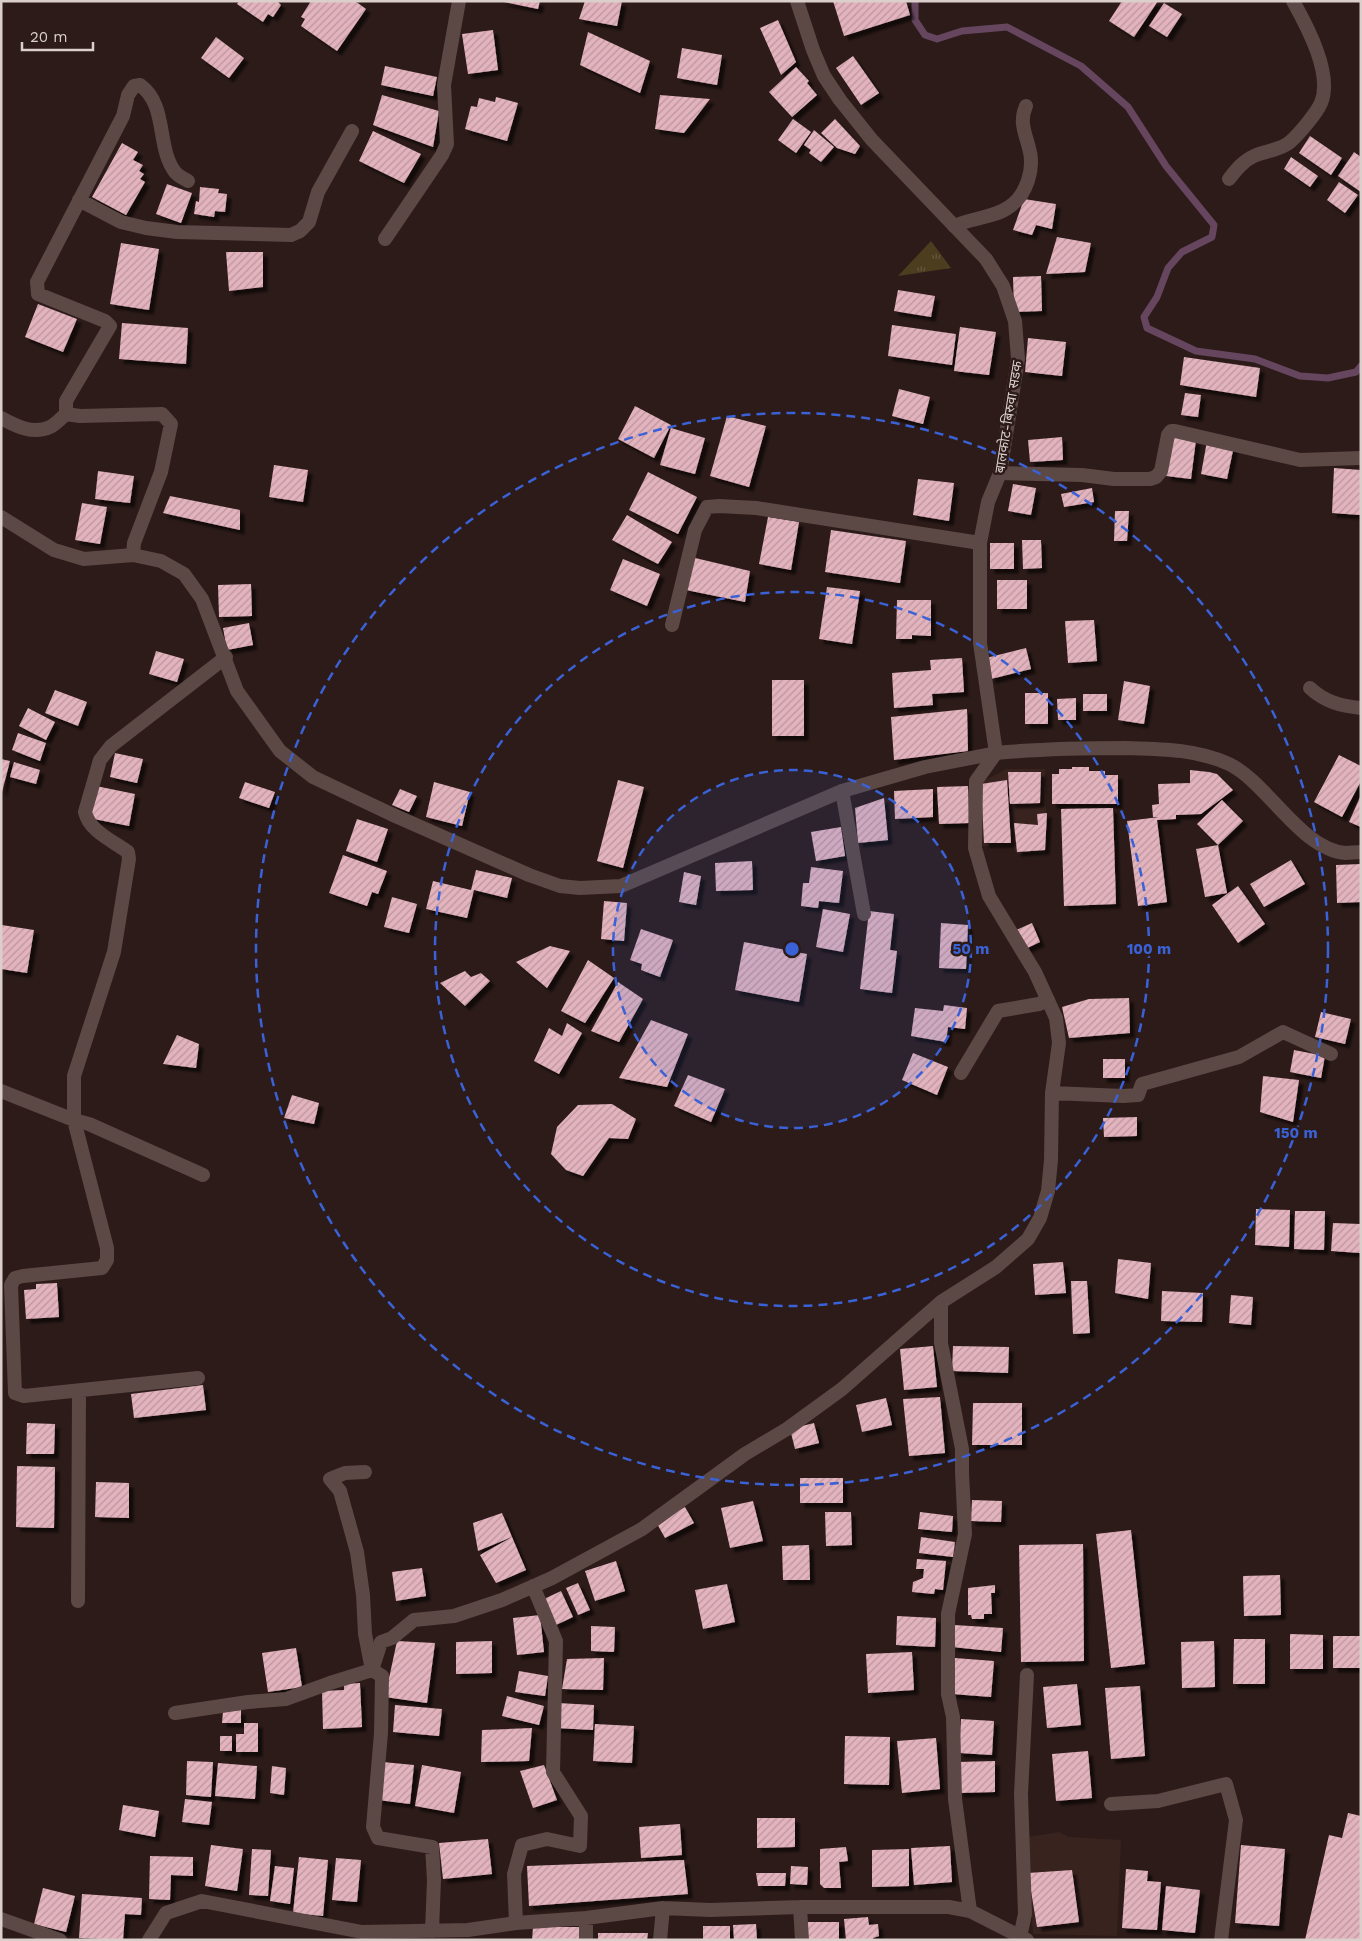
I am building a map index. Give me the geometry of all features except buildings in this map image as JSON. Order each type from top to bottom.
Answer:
[{"type":"street","points":[[385,239],[442,156],[447,144],[444,85],[459,1]]},
{"type":"street","name":"बालकोट-बिरुवा सडक","points":[[797,1],[813,50],[824,76],[840,100],[872,140],[986,259],[1003,286],[1015,321],[1018,359],[1000,473],[988,502],[980,543],[980,643],[996,753]]},
{"type":"street","points":[[1229,179],[1242,163],[1254,156],[1289,143],[1315,113],[1321,102],[1324,89],[1323,75],[1316,48],[1306,24],[1293,1]]},
{"type":"street","points":[[66,414],[66,401],[110,326],[105,321],[38,294],[37,282],[123,116],[128,95],[134,86],[140,85],[151,95],[158,112],[170,163],[176,174],[188,181]]},
{"type":"street","points":[[954,226],[1009,207],[1027,184],[1030,170],[1030,150],[1022,126],[1022,116],[1026,106]]},
{"type":"street","points":[[79,200],[121,222],[146,228],[177,232],[291,235],[300,232],[308,222],[318,192],[352,130]]},
{"type":"street","points":[[1,418],[16,426],[33,430],[50,427],[66,414],[80,416],[162,414],[171,424],[161,472],[134,543],[133,555]]},
{"type":"street","points":[[1000,473],[1150,479],[1156,477],[1161,471],[1168,435],[1175,431],[1300,460],[1361,458]]},
{"type":"street","points":[[672,626],[695,530],[706,508],[719,506],[756,508],[980,543]]},
{"type":"street","points":[[3,522],[54,550],[84,559],[133,555],[161,561],[184,574],[202,599],[226,657],[237,691],[280,751],[314,777],[391,814],[528,875],[560,886],[580,888],[621,886],[842,790],[925,767],[996,753],[1072,747],[1170,749],[1206,756],[1230,765],[1251,780],[1303,832],[1327,847],[1344,853],[1361,852]]},
{"type":"street","points":[[198,1378],[24,1396],[15,1393],[11,1285],[15,1278],[23,1276],[102,1268],[107,1260],[106,1248],[74,1120],[74,1076],[114,952],[130,859],[128,852],[91,826],[86,819],[85,812],[100,760],[111,746],[226,657]]},
{"type":"street","points":[[1310,688],[1322,698],[1341,706],[1361,708]]},
{"type":"street","points":[[372,1670],[381,1642],[392,1638],[414,1620],[454,1616],[502,1600],[552,1578],[642,1528],[745,1454],[787,1429],[817,1408],[864,1371],[900,1336],[941,1302],[996,1267],[1028,1239],[1040,1218],[1049,1183],[1052,1093],[1059,1043],[1056,1018],[1035,972],[989,896],[975,848],[976,781],[996,753]]},
{"type":"street","points":[[842,790],[864,914]]},
{"type":"street","points":[[961,1073],[998,1011],[1039,1004],[1048,1000]]},
{"type":"street","points":[[1052,1093],[1138,1095],[1142,1084],[1238,1057],[1283,1032],[1331,1054]]},
{"type":"street","points":[[1,1091],[74,1120],[89,1124],[203,1175]]},
{"type":"street","points":[[941,1302],[941,1343],[962,1448],[965,1534],[948,1614],[948,1694],[953,1717],[955,1799],[970,1911]]},
{"type":"street","points":[[78,1601],[79,1391]]},
{"type":"street","points":[[365,1472],[345,1473],[330,1479],[340,1491],[357,1552],[363,1595],[365,1634],[372,1670]]},
{"type":"street","points":[[516,1923],[514,1874],[522,1845],[547,1838],[580,1846],[581,1816],[553,1772],[556,1641],[533,1586]]},
{"type":"street","points":[[175,1713],[248,1702],[286,1699],[330,1682],[372,1670],[382,1676],[381,1733],[373,1827],[378,1838],[432,1847],[434,1880],[432,1931]]},
{"type":"street","points":[[149,1940],[166,1913],[202,1901],[362,1932],[468,1930],[516,1923],[586,1918],[663,1908],[710,1910],[800,1907],[949,1907],[970,1911],[1023,1938],[1025,1914],[1021,1794],[1027,1675]]},
{"type":"street","points":[[1111,1804],[1158,1800],[1226,1784],[1236,1820],[1221,1940]]},
{"type":"street","points":[[800,1907],[802,1940]]},
{"type":"street","points":[[660,1940],[663,1908]]},
{"type":"street","points":[[586,1918],[586,1940]]},
{"type":"street","points":[[1,1919],[60,1940]]},
{"type":"shaded area","points":[[1007,769],[1045,769],[1047,852],[1017,854],[1012,846],[983,846],[979,783]]},
{"type":"shaded area","points":[[1059,1832],[1069,1837],[1121,1840],[1117,1936],[1033,1934],[1027,1837]]},
{"type":"green space","points":[[931,241],[951,268],[898,276]]},
{"type":"waterway","points":[[915,1],[915,20],[925,35],[937,39],[962,31],[1007,27],[1081,66],[1128,107],[1166,166],[1214,225],[1212,237],[1182,252],[1168,268],[1157,297],[1144,317],[1147,328],[1196,351],[1255,359],[1300,376],[1328,378],[1356,372],[1361,366]]}]
